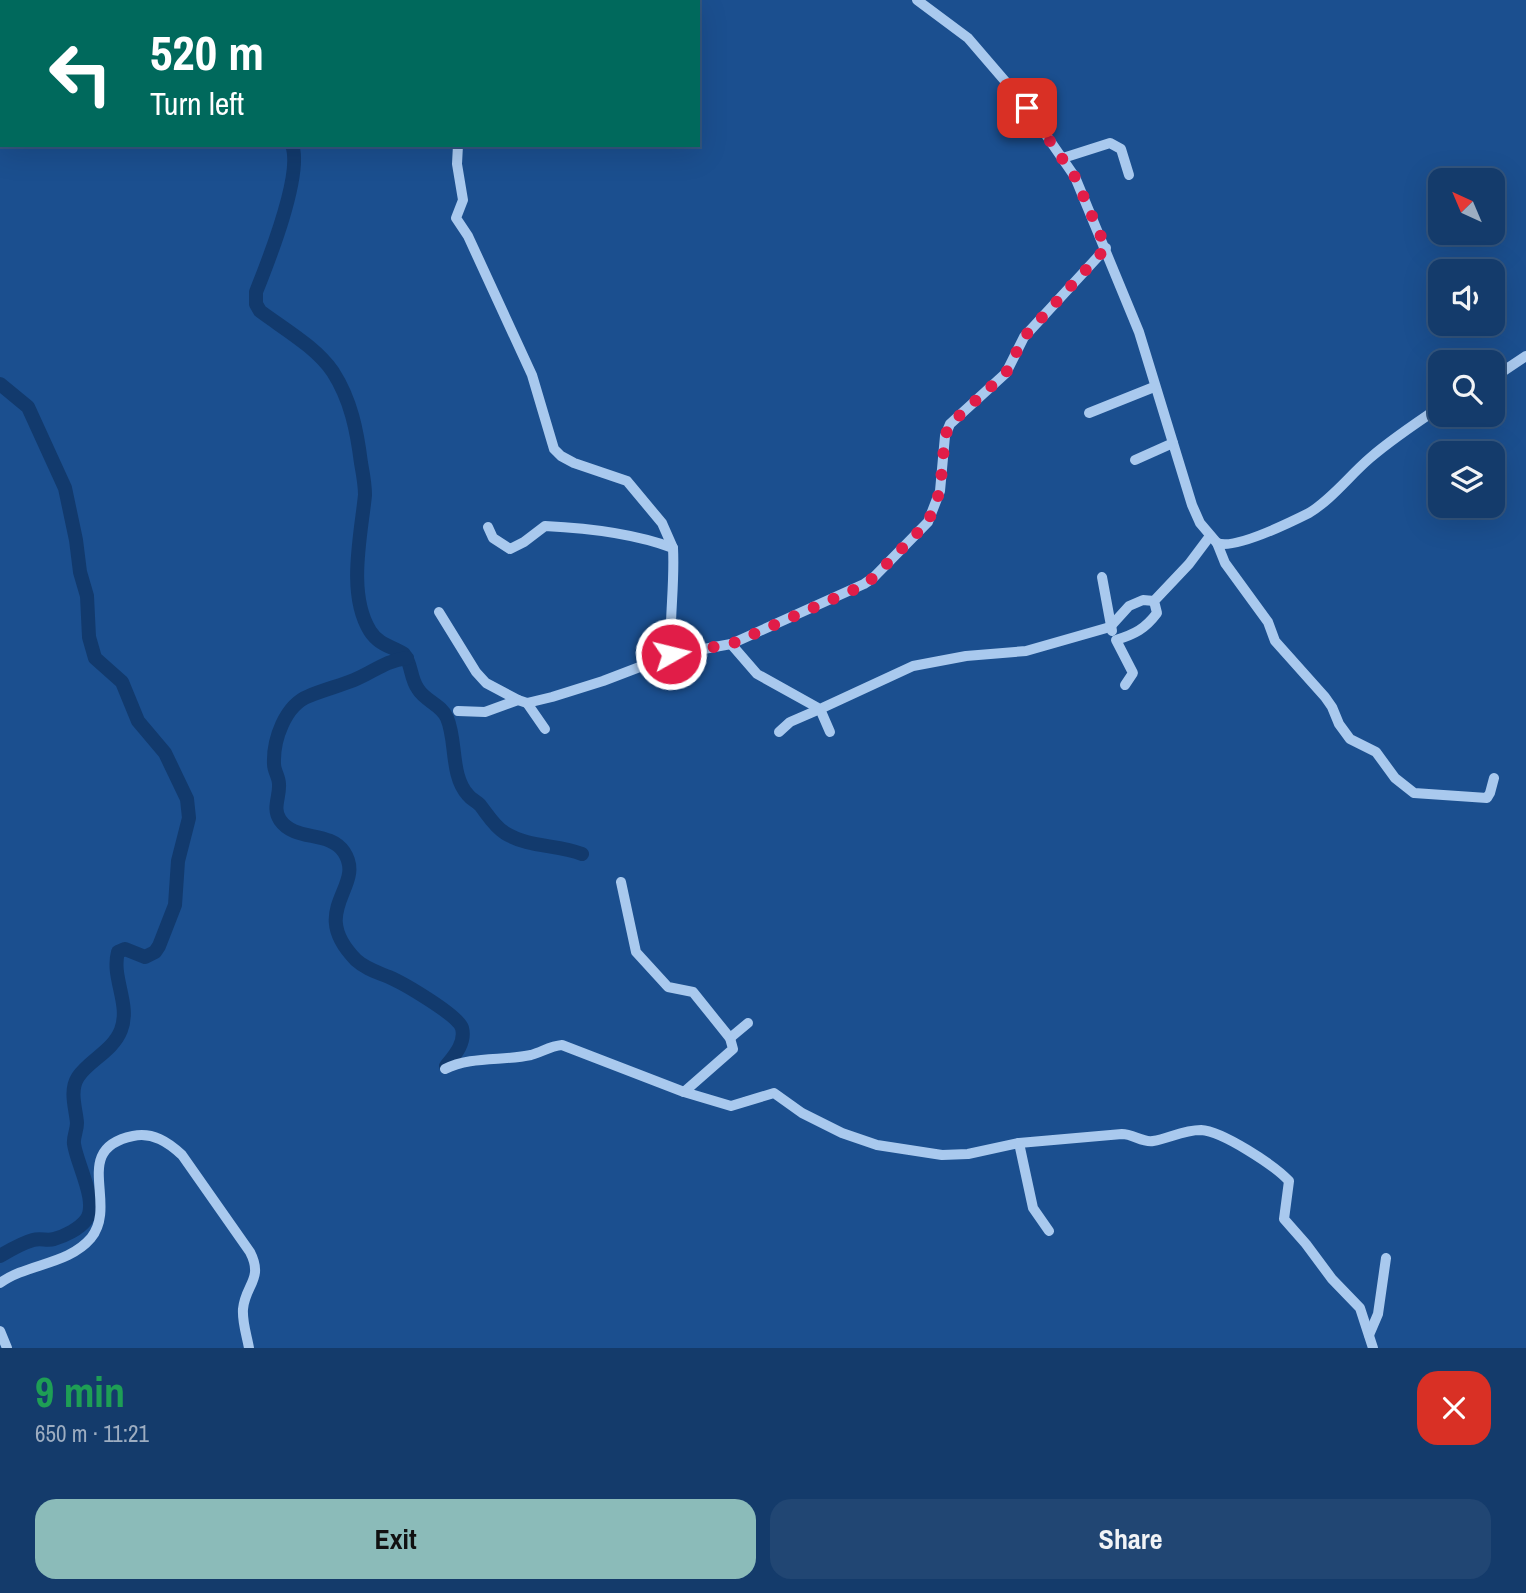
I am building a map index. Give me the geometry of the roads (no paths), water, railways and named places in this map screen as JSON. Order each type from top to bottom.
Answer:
[{"type":"street","points":[[925,2],[968,38],[1017,94],[1075,177],[1139,332],[1192,505],[1225,563],[1268,622],[1275,642],[1325,697],[1343,731],[1355,743],[1366,745],[1376,752],[1395,778],[1407,788],[1421,795],[1487,798],[1494,778]]},
{"type":"street","points":[[1063,158],[1110,143],[1121,149],[1129,175]]},
{"type":"street","points":[[458,147],[457,164],[463,200],[456,218],[468,236],[531,375],[554,449],[574,463],[627,481],[662,523],[673,548],[675,572],[670,613],[671,654]]},
{"type":"street","points":[[458,711],[485,712],[603,681],[671,654],[731,644],[873,578],[928,522],[940,491],[945,436],[950,424],[1006,373],[1024,337],[1106,248]]},
{"type":"street","points":[[1505,370],[1526,356]]},
{"type":"street","points":[[1089,413],[1154,387]]},
{"type":"street","points":[[1214,540],[1226,545],[1238,543],[1308,513],[1379,451],[1428,416]]},
{"type":"street","points":[[1135,460],[1173,443]]},
{"type":"street","points":[[488,527],[493,538],[510,549],[545,526],[616,533],[673,548]]},
{"type":"street","points":[[1154,601],[1214,540]]},
{"type":"street","points":[[1102,577],[1111,627],[1133,673],[1125,685]]},
{"type":"street","points":[[779,732],[790,722],[913,666],[967,656],[1026,651],[1111,627],[1129,606],[1143,600],[1154,601]]},
{"type":"street","points":[[1116,640],[1138,633],[1146,627],[1157,613],[1154,601]]},
{"type":"street","points":[[439,612],[476,672],[486,683],[522,701],[545,729]]},
{"type":"street","points":[[731,644],[757,674],[820,709],[830,732]]},
{"type":"street","points":[[621,882],[636,952],[668,987],[693,992],[730,1038],[733,1049],[684,1092]]},
{"type":"street","points":[[730,1038],[748,1023]]},
{"type":"street","points":[[445,1069],[457,1064],[534,1054],[552,1046],[562,1045],[684,1092],[731,1106],[774,1093],[802,1113],[842,1132],[877,1145],[914,1151],[968,1154],[1019,1143],[1128,1134],[1149,1142],[1193,1130],[1210,1131],[1225,1137],[1289,1181],[1284,1219],[1332,1279],[1360,1308],[1373,1348]]},
{"type":"street","points":[[0,1283],[30,1267],[67,1257],[82,1247],[93,1235],[100,1220],[98,1166],[102,1155],[109,1146],[122,1138],[155,1136],[182,1154],[256,1263],[256,1272],[243,1306],[249,1348]]},
{"type":"street","points":[[1019,1143],[1033,1208],[1049,1231]]},
{"type":"street","points":[[1369,1335],[1378,1314],[1386,1258]]},
{"type":"street","points":[[0,1331],[7,1348]]},
{"type":"waterway","points":[[292,147],[293,176],[289,196],[256,292],[256,304],[260,311],[309,346],[326,363],[349,405],[365,487],[357,564],[359,600],[363,616],[377,639],[404,654],[418,689],[445,714],[450,727],[456,768],[462,787],[469,796],[498,827],[514,838],[582,854]]},
{"type":"waterway","points":[[0,384],[28,407],[65,488],[87,596],[89,637],[95,658],[122,682],[138,721],[165,753],[187,799],[189,818],[178,861],[175,905],[159,946],[155,952],[145,957],[125,949],[118,952],[117,972],[124,1010],[121,1030],[112,1044],[82,1071],[75,1082],[73,1094],[77,1123],[74,1144],[89,1194],[89,1213],[86,1220],[67,1234],[52,1240],[29,1241],[0,1256]]},
{"type":"waterway","points":[[407,658],[309,696],[293,707],[278,734],[274,755],[279,784],[276,807],[278,816],[286,827],[330,841],[344,852],[349,865],[349,876],[336,913],[336,927],[342,942],[356,960],[417,992],[451,1015],[462,1028],[463,1034],[458,1049],[446,1066]]}]
